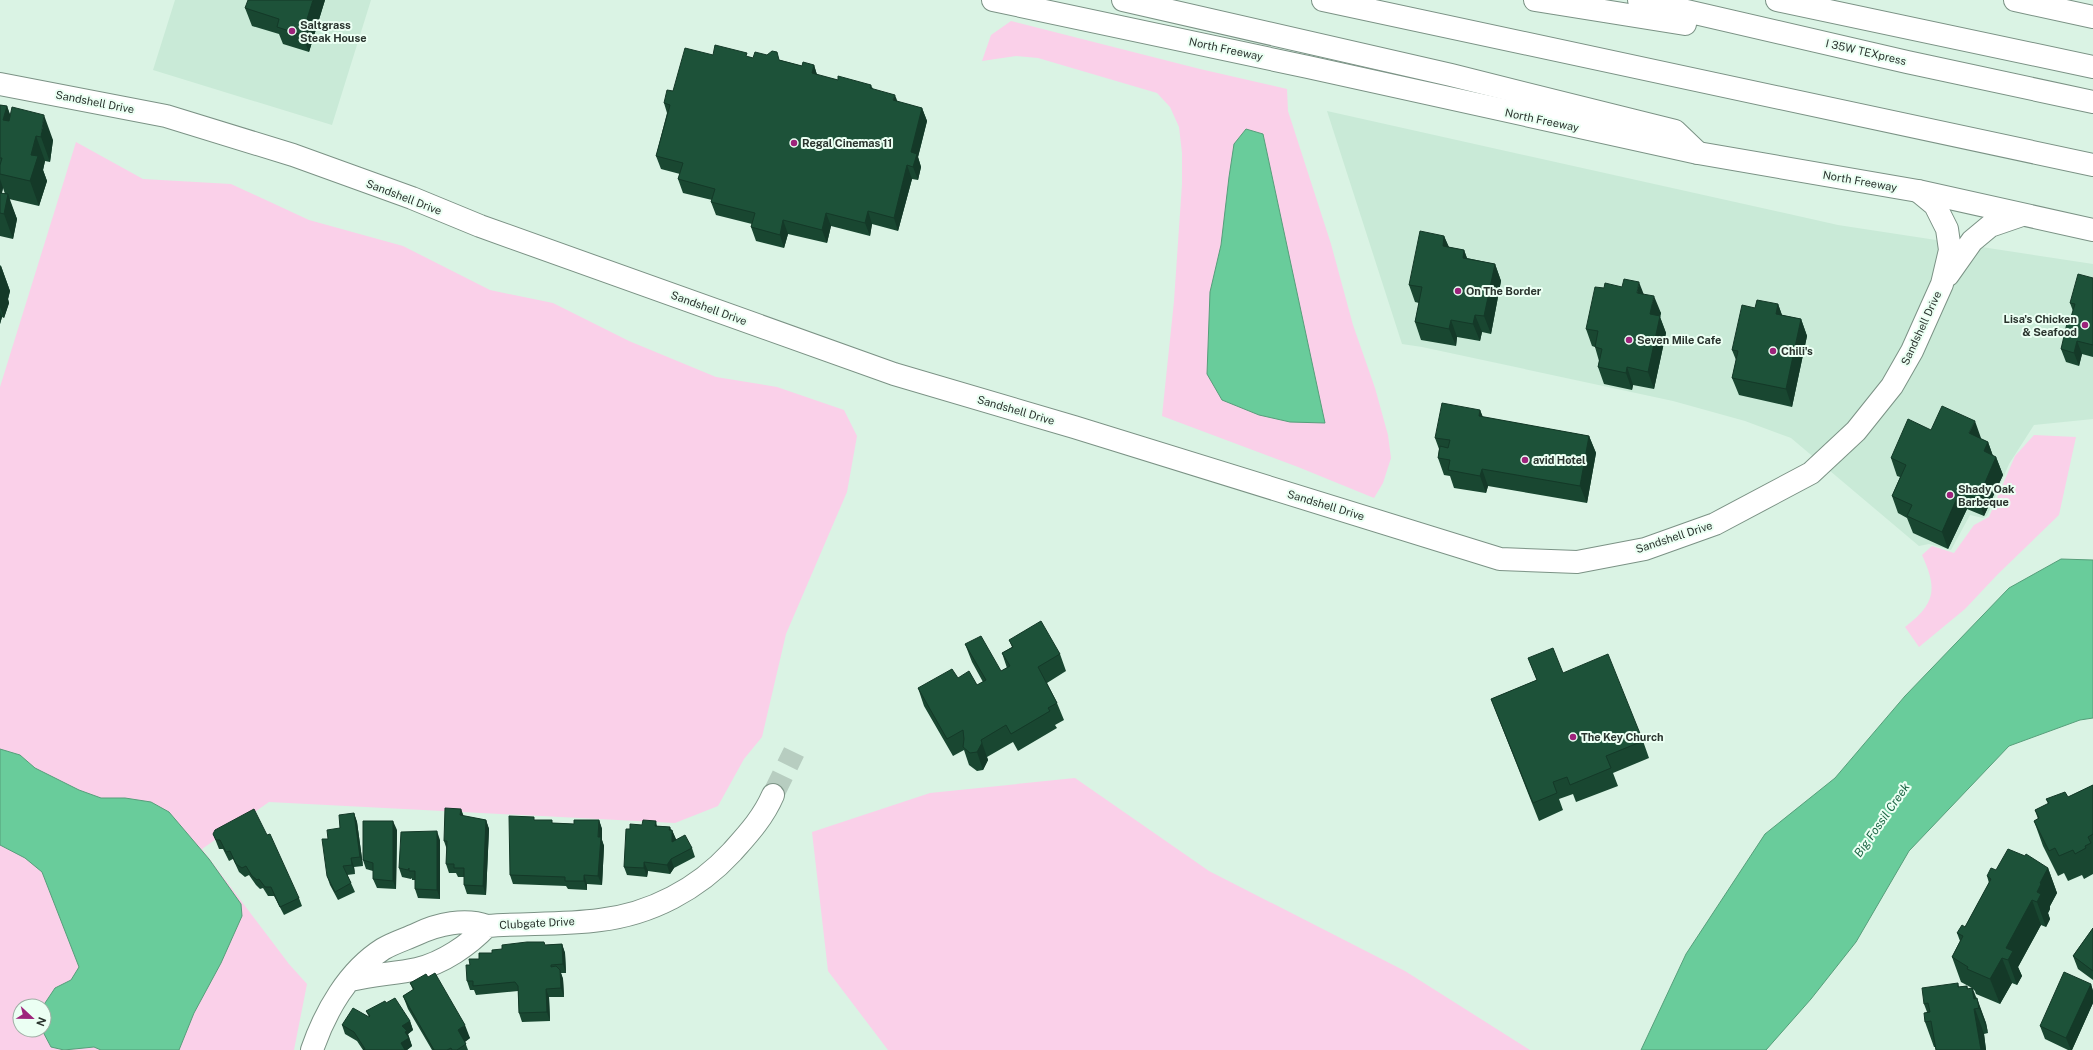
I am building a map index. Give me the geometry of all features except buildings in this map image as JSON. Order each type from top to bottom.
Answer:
[{"type":"main road","name":"North Freeway","points":[[993,0],[1308,67],[1698,153],[1918,192],[2093,230]]},
{"type":"main road","points":[[1123,0],[1451,75],[1675,131],[1698,153]]},
{"type":"main road","points":[[1323,0],[2093,165]]},
{"type":"main road","points":[[1535,0],[1907,62]]},
{"type":"main road","name":"I 35W TEXpress","points":[[1639,0],[1907,62],[2093,102]]},
{"type":"main road","points":[[1776,0],[2093,67]]},
{"type":"main road","points":[[2015,0],[2093,17]]},
{"type":"main road","name":"Sandshell Drive","points":[[0,84],[166,116],[293,155],[412,198],[480,226],[894,374],[1074,427],[1500,559],[1577,562],[1645,549],[1715,524],[1811,473],[1856,432],[1892,386],[1912,351],[1942,284],[1972,241],[1990,226],[2022,215]]},
{"type":"main road","name":"Sandshell Drive","points":[[1918,192],[1935,205],[1948,229],[1950,250],[1942,284]]},
{"type":"main road","name":"Clubgate Drive","points":[[312,1050],[317,1036],[336,998],[364,965],[383,949],[434,926],[475,922],[487,926],[600,920],[631,913],[683,893],[718,867],[754,828],[773,796]]},
{"type":"main road","points":[[351,980],[373,974],[418,969],[436,963],[458,949],[487,926]]},
{"type":"shaded area","points":[[175,0],[371,0],[332,125],[153,70]]},
{"type":"shaded area","points":[[1011,21],[1200,69],[1287,89],[1288,111],[1331,244],[1353,325],[1375,388],[1388,435],[1391,458],[1383,483],[1374,498],[1298,467],[1162,416],[1174,301],[1182,184],[1182,153],[1179,127],[1170,107],[1157,93],[1038,58],[1016,56],[982,61],[991,35]]},
{"type":"shaded area","points":[[1327,111],[1838,225],[2093,264],[2093,419],[2034,425],[2009,464],[1987,516],[1983,518],[1970,515],[1951,550],[1929,544],[1919,546],[1791,438],[1745,421],[1673,401],[1402,344]]},
{"type":"shaded area","points":[[76,142],[143,179],[231,184],[309,220],[403,246],[490,290],[553,303],[629,341],[716,377],[777,387],[844,410],[857,436],[847,492],[786,634],[762,737],[744,759],[718,806],[675,823],[269,802],[202,849],[289,964],[307,984],[294,1050],[0,1050],[0,387]]},
{"type":"shaded area","points":[[2034,435],[2076,437],[2059,515],[1998,574],[1965,609],[1919,647],[1905,627],[1923,611],[1931,596],[1932,587],[1922,555],[1932,546],[1954,553],[1974,525],[1989,517],[2015,456]]},
{"type":"shaded area","points":[[1075,778],[1209,871],[1405,971],[1530,1050],[888,1050],[828,971],[812,832],[930,793]]},
{"type":"water","points":[[1246,129],[1263,134],[1325,423],[1290,422],[1259,415],[1222,400],[1207,374],[1210,292],[1221,245],[1234,144]]},
{"type":"water","name":"Big Fossil Creek","points":[[2061,559],[2093,560],[2093,718],[2080,720],[2009,746],[1909,851],[1856,942],[1811,999],[1766,1050],[1641,1050],[1686,954],[1765,834],[1835,778],[1905,696],[2009,588]]},
{"type":"water","points":[[0,749],[20,755],[35,768],[79,790],[101,798],[125,798],[151,802],[169,812],[209,859],[241,904],[242,916],[221,963],[194,1013],[179,1050],[101,1050],[94,1047],[64,1050],[51,1047],[46,1038],[52,1038],[52,998],[48,998],[55,988],[71,980],[79,967],[42,872],[25,858],[0,845]]},
{"type":"tunnel","points":[[773,795],[794,752]]},
{"type":"place","name":"Saltgrass Steak House","points":[[292,31]]},
{"type":"place","name":"Regal Cinemas 11","points":[[794,143]]},
{"type":"place","name":"On The Border","points":[[1458,291]]},
{"type":"place","name":"Lisa's Chicken & Seafood","points":[[2085,325]]},
{"type":"place","name":"Seven Mile Cafe","points":[[1629,340]]},
{"type":"place","name":"Chili's","points":[[1773,351]]},
{"type":"place","name":"avid Hotel","points":[[1525,460]]},
{"type":"place","name":"Shady Oak Barbeque","points":[[1950,495]]},
{"type":"place","name":"The Key Church","points":[[1573,737]]}]
